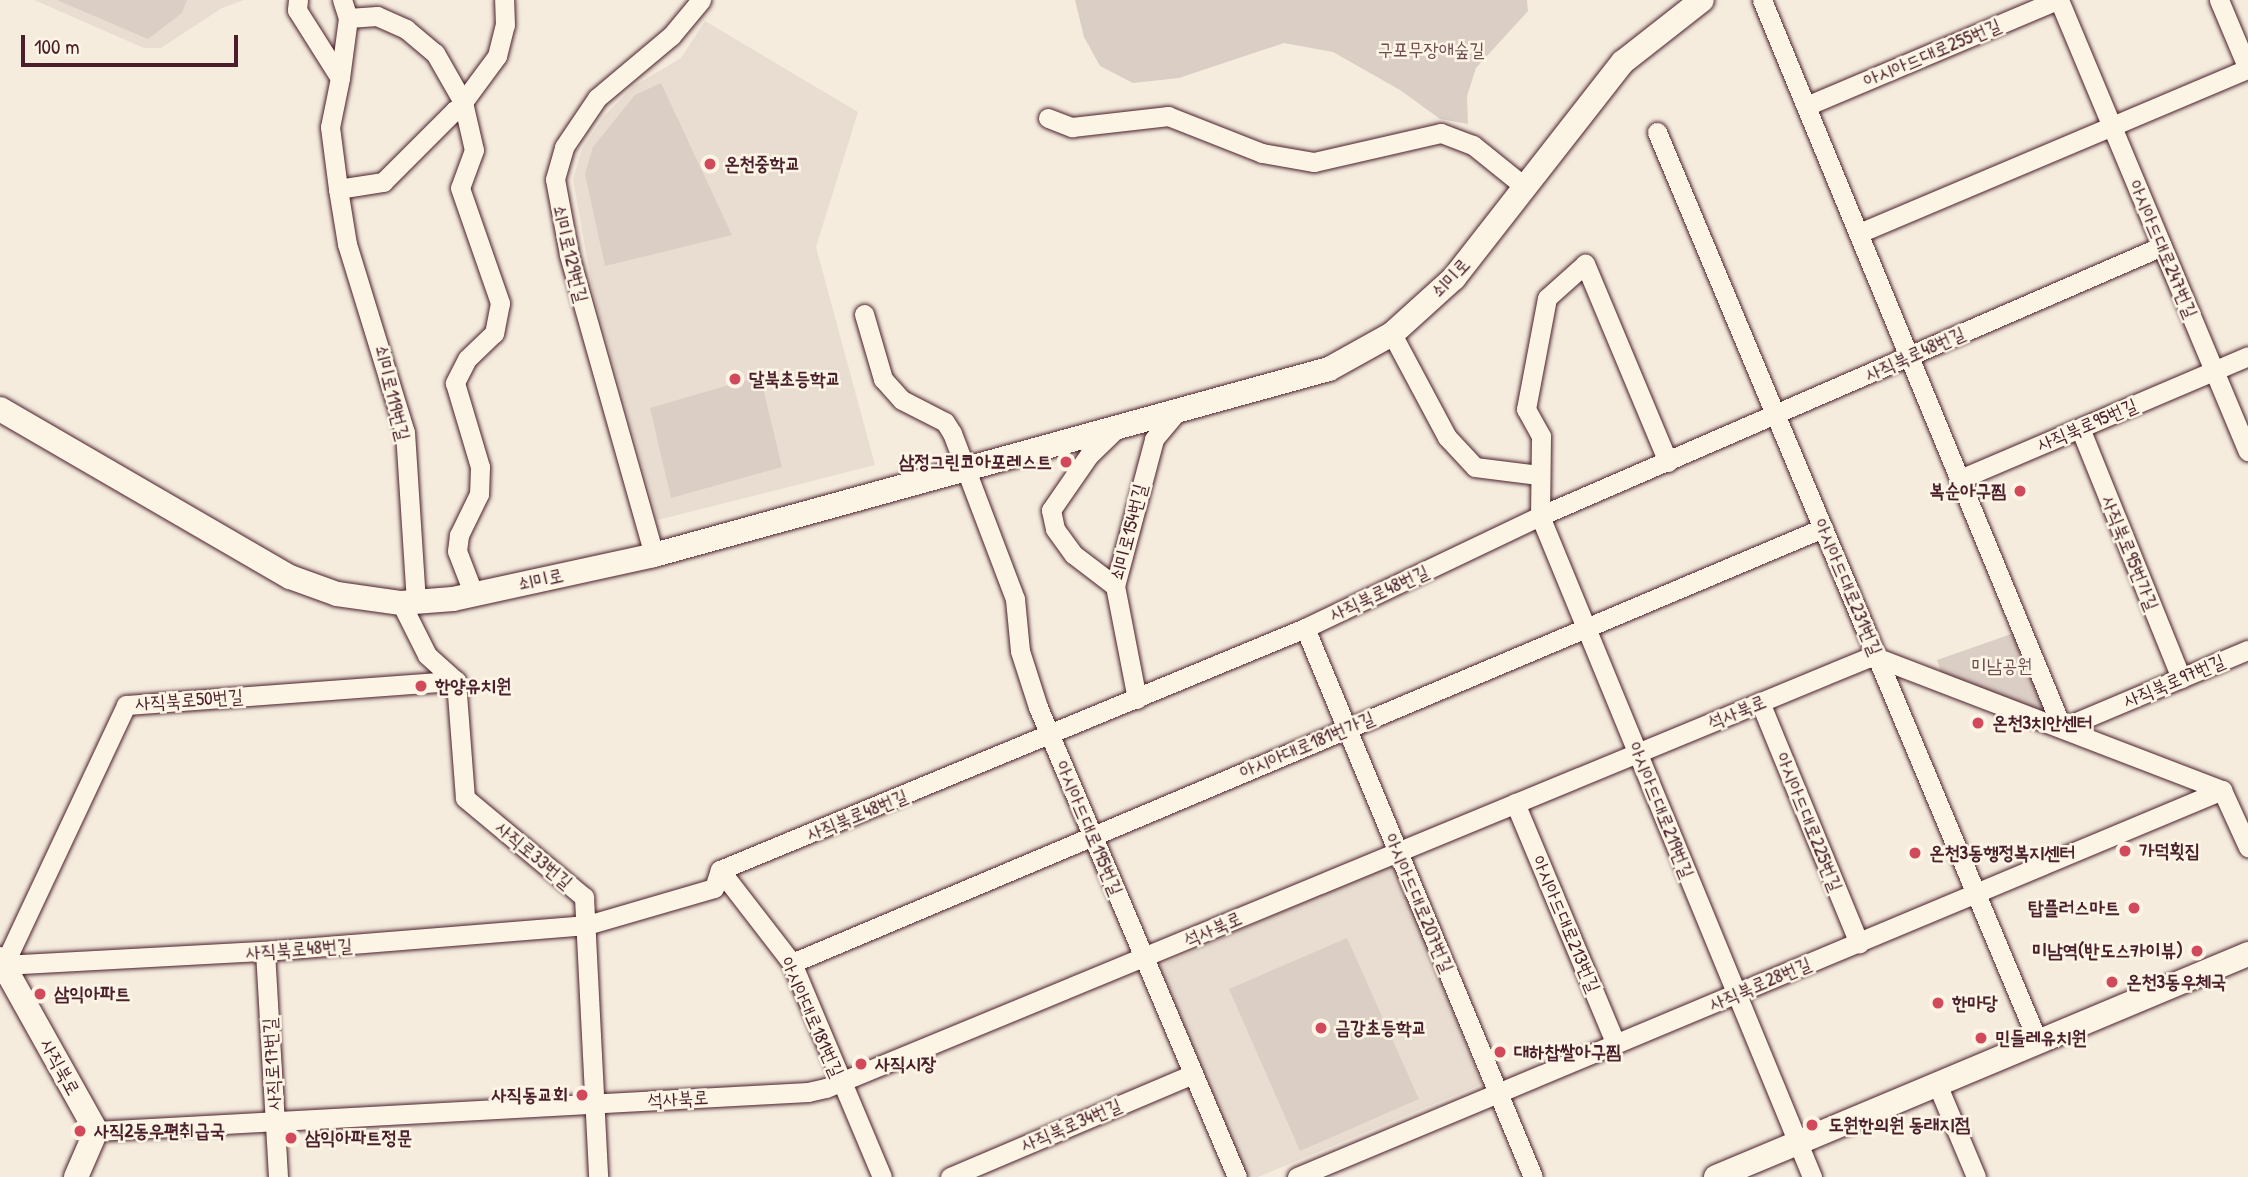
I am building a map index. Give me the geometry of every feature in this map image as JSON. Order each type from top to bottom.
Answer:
[{"type":"main road","name":"쇠미로","points":[[0,409],[290,577],[337,594],[409,603],[474,595],[654,555],[966,472],[1329,369],[1392,334],[1454,278],[1623,62],[1702,0]]},
{"type":"main road","points":[[1716,1177],[2248,954]]},
{"type":"main road","name":"사직북로","points":[[1,966],[96,1131]]},
{"type":"main road","points":[[76,1177],[96,1131]]},
{"type":"street","points":[[298,0],[297,10],[340,78]]},
{"type":"street","points":[[338,189],[383,182],[455,110],[463,106],[497,56],[505,25],[503,0]]},
{"type":"street","name":"쇠미로129번길","points":[[654,555],[569,254],[555,179],[564,147],[597,98],[671,36],[701,0]]},
{"type":"street","points":[[1762,0],[2062,728]]},
{"type":"street","name":"아시아드대로255번길","points":[[1806,106],[2058,0]]},
{"type":"street","name":"아시아드대로247번길","points":[[2058,0],[2248,451]]},
{"type":"street","points":[[1859,233],[2248,69],[2219,0]]},
{"type":"street","points":[[345,9],[377,16],[406,29],[435,53],[463,106],[474,150],[460,188],[500,303],[494,333],[467,359],[455,383],[480,467],[479,494],[459,535],[457,551],[474,595]]},
{"type":"street","name":"쇠미로119번길","points":[[345,9],[340,78],[330,127],[347,244],[405,432],[409,603]]},
{"type":"street","points":[[1048,117],[1072,127],[1168,117],[1262,153],[1314,162],[1441,134],[1473,145],[1525,187]]},
{"type":"street","name":"아시아드대로231번길","points":[[1657,132],[2038,1042]]},
{"type":"street","name":"사직북로48번길","points":[[1,966],[265,951],[587,925],[714,888],[720,870],[1305,628],[1540,516],[2162,246]]},
{"type":"street","name":"아시아드대로219번길","points":[[1668,462],[1586,264],[1547,298],[1526,409],[1541,436],[1538,475],[1540,516],[1812,1177]]},
{"type":"street","name":"아시아드대로195번길","points":[[864,314],[883,379],[902,400],[945,422],[1015,600],[1020,651],[1049,735],[1237,1177]]},
{"type":"street","points":[[1392,334],[1447,437],[1475,467],[1538,475]]},
{"type":"street","points":[[2214,370],[2248,356]]},
{"type":"street","name":"사직북로95번길","points":[[1960,479],[2214,370]]},
{"type":"street","name":"쇠미로154번길","points":[[1137,699],[1115,586],[1154,439],[1175,414]]},
{"type":"street","name":"사직북로95번가길","points":[[2080,428],[2181,678]]},
{"type":"street","name":"쇠미로","points":[[1114,431],[1089,455],[1051,510],[1055,529],[1073,554],[1115,586]]},
{"type":"street","name":"아시아대로181번가길","points":[[792,963],[1823,528]]},
{"type":"street","points":[[409,603],[426,655],[456,681]]},
{"type":"street","name":"아시아드대로207번길","points":[[1305,628],[1533,1177]]},
{"type":"street","name":"사직북로97번길","points":[[2062,728],[2248,650]]},
{"type":"street","name":"석사북로","points":[[96,1131],[808,1092],[842,1082],[1867,658],[1878,658]]},
{"type":"street","points":[[1878,658],[2222,790],[2248,847]]},
{"type":"street","name":"사직로33번길","points":[[456,681],[465,798],[584,897],[598,1177]]},
{"type":"street","name":"사직북로50번길","points":[[1,966],[126,705],[456,681]]},
{"type":"street","name":"아시아드대로225번길","points":[[1760,702],[1859,943]]},
{"type":"street","name":"사직북로28번길","points":[[1297,1177],[2222,790]]},
{"type":"street","name":"아시아드대로213번길","points":[[1516,803],[1616,1044]]},
{"type":"street","name":"아시아대로181번길","points":[[720,870],[792,963],[882,1177]]},
{"type":"street","name":"사직로17번길","points":[[265,951],[278,1177]]},
{"type":"street","name":"사직북로34번길","points":[[950,1177],[1193,1074]]},
{"type":"street","points":[[1937,1084],[1976,1177]]},
{"type":"shaded area","points":[[34,0],[244,0],[222,8],[161,48],[144,48]]},
{"type":"shaded area","points":[[705,21],[858,112],[816,247],[875,465],[658,520],[593,292],[573,179],[582,149],[605,115],[634,86],[681,58]]},
{"type":"shaded area","name":"금강초등학교","points":[[1393,862],[1482,1084],[1258,1177],[1244,1177],[1158,971],[1162,965]]},
{"type":"green space","points":[[57,0],[187,0],[182,13],[148,39]]},
{"type":"green space","name":"구포무장애숲길","points":[[1075,0],[1527,0],[1528,11],[1476,68],[1467,96],[1468,124],[1440,119],[1400,90],[1333,52],[1284,43],[1179,78],[1133,83],[1100,66],[1084,37]]},
{"type":"green space","points":[[661,83],[732,235],[605,266],[585,174],[593,147],[635,95]]},
{"type":"green space","points":[[760,376],[782,467],[671,498],[650,408]]},
{"type":"green space","name":"미남공원","points":[[2017,632],[2052,714],[1942,675],[1937,660]]},
{"type":"green space","points":[[1347,938],[1419,1099],[1300,1151],[1229,989]]},
{"type":"place","name":"온천중학교","points":[[710,164]]},
{"type":"place","name":"달북초등학교","points":[[735,379]]},
{"type":"place","name":"삼정그린코아포레스트","points":[[1066,462]]},
{"type":"place","name":"복순아구찜","points":[[2020,491]]},
{"type":"place","name":"한양유치원","points":[[421,686]]},
{"type":"place","name":"온천3치안센터","points":[[1978,723]]},
{"type":"place","name":"가덕횟집","points":[[2125,851]]},
{"type":"place","name":"온천3동행정복지센터","points":[[1915,853]]},
{"type":"place","name":"탑플러스마트","points":[[2134,908]]},
{"type":"place","name":"미남역(반도스카이뷰)","points":[[2197,951]]},
{"type":"place","name":"온천3동우체국","points":[[2112,982]]},
{"type":"place","name":"삼익아파트","points":[[40,994]]},
{"type":"place","name":"한마당","points":[[1938,1003]]},
{"type":"place","name":"금강초등학교","points":[[1321,1028]]},
{"type":"place","name":"민들레유치원","points":[[1981,1038]]},
{"type":"place","name":"대하찹쌀아구찜","points":[[1500,1052]]},
{"type":"place","name":"사직시장","points":[[861,1064]]},
{"type":"place","name":"사직동교회","points":[[582,1095]]},
{"type":"place","name":"도원한의원 동래지점","points":[[1812,1125]]},
{"type":"place","name":"사직2동우편취급국","points":[[80,1131]]},
{"type":"place","name":"삼익아파트정문","points":[[291,1138]]}]
